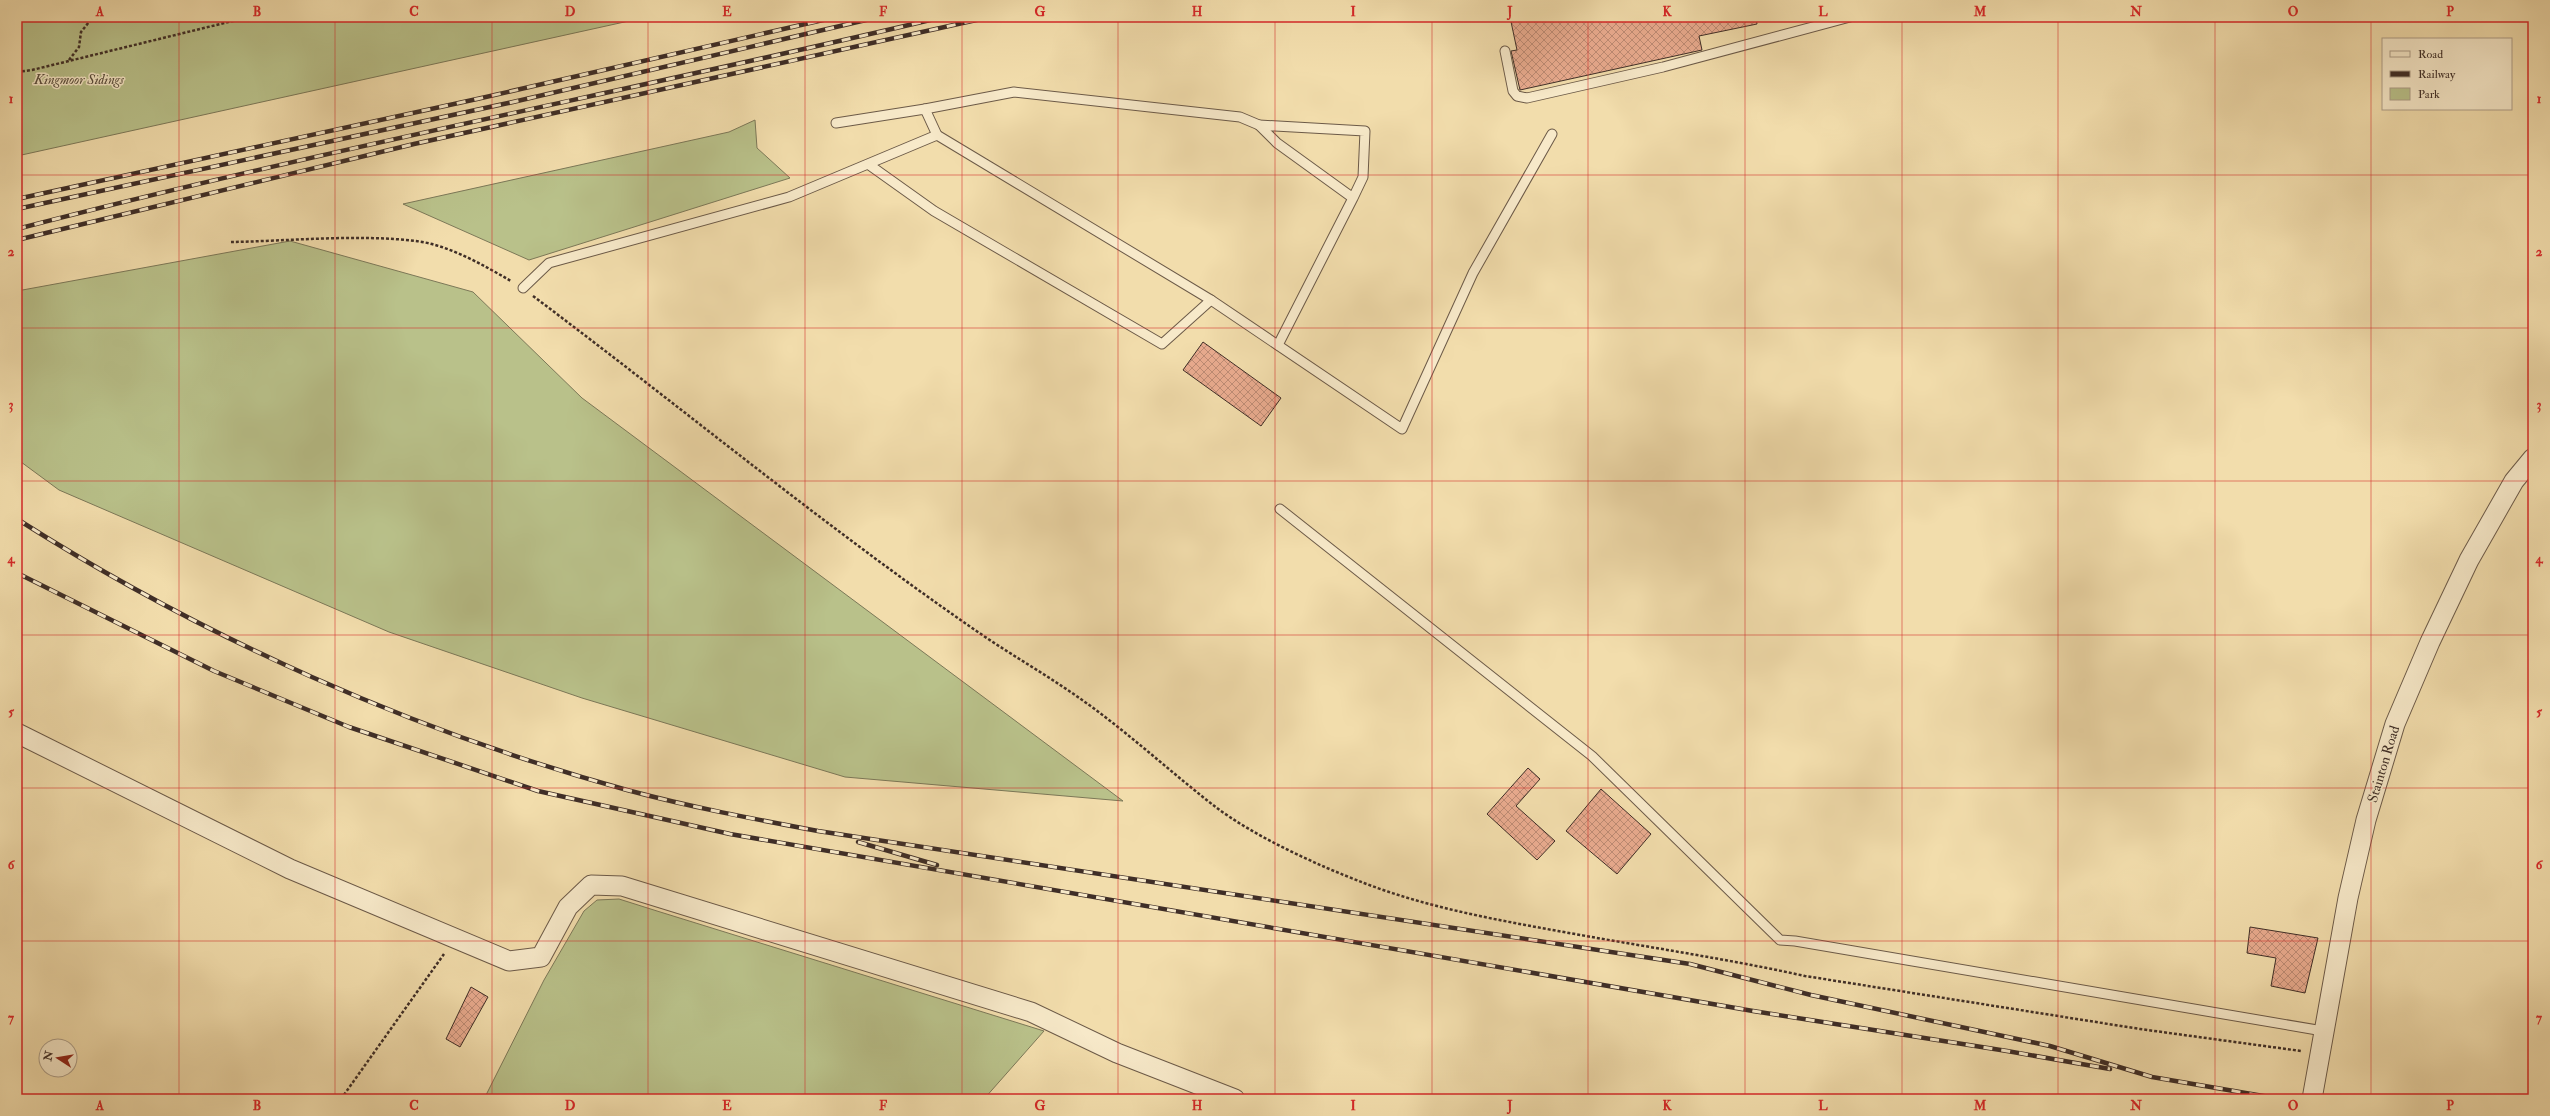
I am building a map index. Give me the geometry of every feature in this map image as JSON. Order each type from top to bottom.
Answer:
[{"type":"street","name":"Stainton Road","points":[[2312,1099],[2348,898],[2366,820],[2395,724],[2430,642],[2469,560],[2514,481],[2533,458]]},
{"type":"street","points":[[17,733],[290,869],[509,961],[541,957],[568,907],[591,885],[622,886],[1031,1012],[1117,1053],[1236,1099]]},
{"type":"lane","points":[[1505,51],[1513,91],[1517,96],[1527,98],[1663,67],[1850,17]]},
{"type":"lane","points":[[836,123],[925,109],[1014,92],[1240,117],[1259,125],[1365,131],[1363,177],[1278,345]]},
{"type":"lane","points":[[925,109],[937,135],[1212,300],[1402,429],[1473,273],[1552,134]]},
{"type":"lane","points":[[1259,125],[1277,143],[1353,198]]},
{"type":"lane","points":[[522,288],[549,264],[789,197],[937,135]]},
{"type":"lane","points":[[868,164],[934,211],[1162,344],[1212,300]]},
{"type":"lane","points":[[1280,509],[1592,756],[1780,940],[1795,940],[2323,1031]]},
{"type":"path","points":[[69,60],[79,47],[81,32],[93,17]]},
{"type":"path","points":[[17,72],[32,70],[249,17]]},
{"type":"path","points":[[231,242],[355,239],[417,241],[471,258],[522,288],[613,356],[717,440],[976,631],[1076,696],[1214,806],[1254,831],[1359,881],[1452,910],[1501,921],[1900,992],[2319,1054]]},
{"type":"path","points":[[341,1099],[455,939]]},
{"type":"green space","name":"Kingmoor Sidings","points":[[17,17],[647,17],[17,156]]},
{"type":"green space","points":[[755,120],[757,148],[790,178],[529,260],[403,204],[729,132]]},
{"type":"green space","points":[[290,241],[473,292],[582,398],[1123,801],[845,777],[582,698],[389,632],[59,490],[17,459],[17,291]]},
{"type":"green space","points":[[619,899],[1044,1031],[984,1099],[484,1099],[544,980],[584,911],[597,900]]},
{"type":"building","points":[[1510,17],[1756,17],[1757,24],[1699,36],[1702,50],[1520,90],[1511,51],[1517,50]]},
{"type":"building","points":[[1203,342],[1281,398],[1261,426],[1183,370]]},
{"type":"building","points":[[1528,768],[1540,779],[1516,806],[1555,841],[1537,860],[1487,814]]},
{"type":"building","points":[[1601,789],[1651,834],[1617,874],[1566,831]]},
{"type":"building","points":[[2250,927],[2318,938],[2305,993],[2271,986],[2276,958],[2247,953]]},
{"type":"building","points":[[471,987],[488,997],[460,1047],[446,1039]]},
{"type":"railway","points":[[17,199],[477,99],[836,17]]},
{"type":"railway","points":[[17,209],[513,102],[879,17]]},
{"type":"railway","points":[[17,229],[248,172],[712,70],[943,17]]},
{"type":"railway","points":[[17,240],[414,144],[990,17]]},
{"type":"railway","points":[[17,519],[88,562],[161,603],[312,677],[389,710],[468,740],[627,790],[674,802],[818,831],[1690,964],[1811,995],[2050,1046],[2152,1077],[2269,1097]]},
{"type":"railway","points":[[17,573],[214,671],[349,727],[538,791],[730,834],[1753,1011],[2007,1051],[2110,1069]]},
{"type":"railway","points":[[858,842],[937,865]]}]
